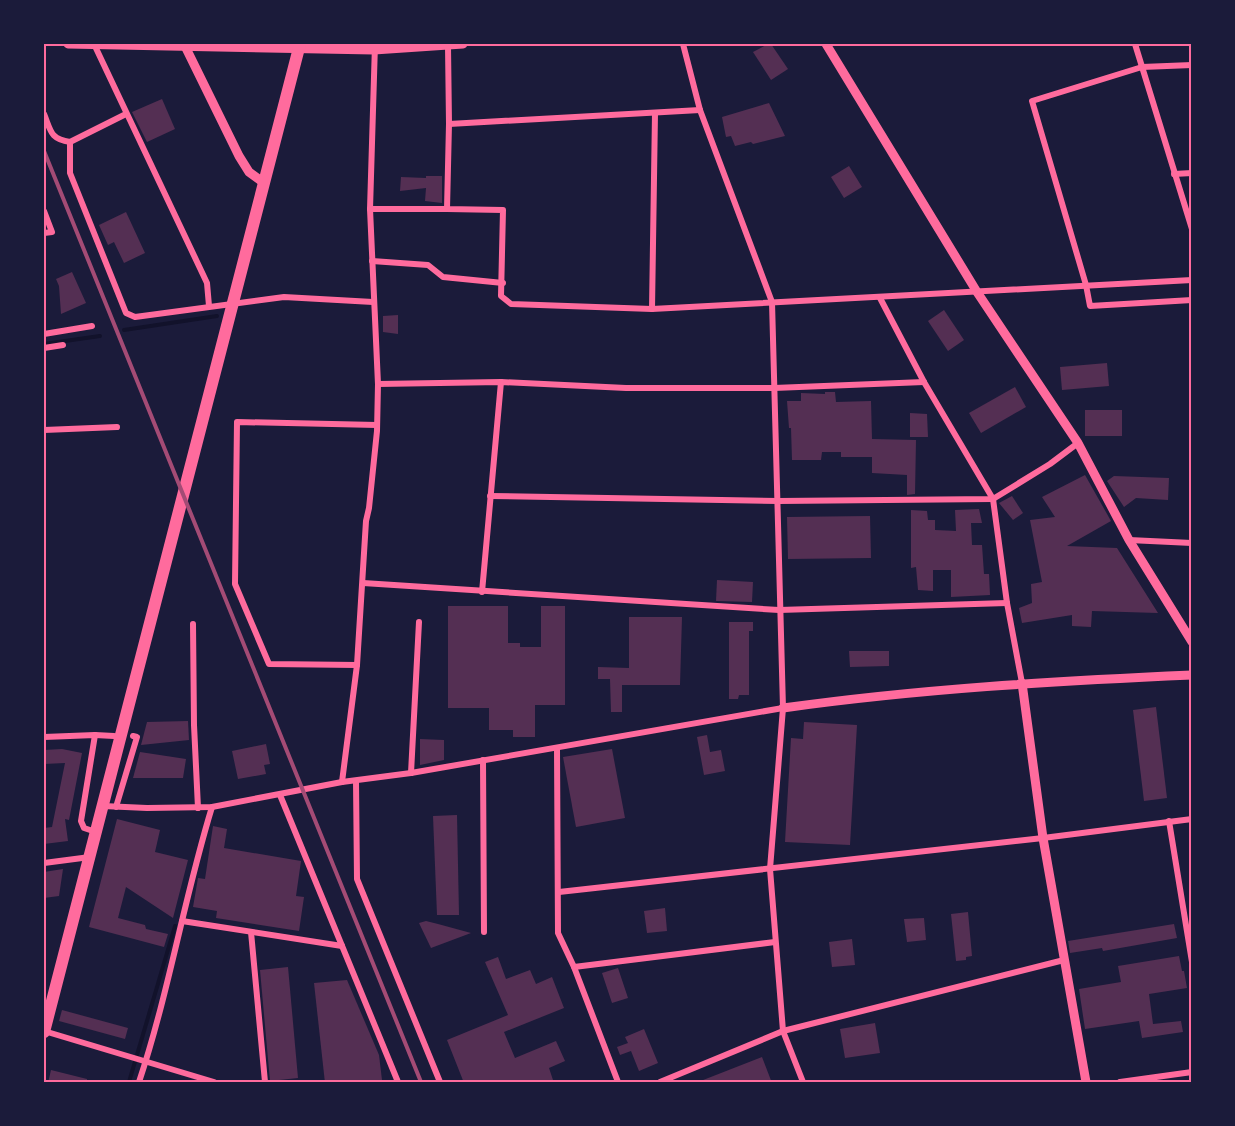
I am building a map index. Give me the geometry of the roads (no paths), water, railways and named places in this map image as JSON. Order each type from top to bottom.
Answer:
[{"type":"main road","points":[[44,1031],[300,46]]},
{"type":"street","points":[[68,44],[374,47],[463,44]]},
{"type":"street","points":[[94,44],[207,283],[209,306]]},
{"type":"street","points":[[683,44],[700,110],[772,302],[783,708],[770,869],[783,1031],[803,1083]]},
{"type":"street","points":[[826,44],[977,292],[1078,443],[1129,540],[1191,642]]},
{"type":"street","points":[[1135,44],[1191,229]]},
{"type":"street","points":[[185,45],[239,156],[249,172],[264,183]]},
{"type":"street","points":[[447,209],[448,46]]},
{"type":"street","points":[[342,782],[357,665],[366,521],[377,425],[378,384],[370,209],[374,47]]},
{"type":"street","points":[[1191,65],[1142,67],[1032,102],[1086,285],[1090,306],[1191,300]]},
{"type":"street","points":[[449,124],[700,110]]},
{"type":"street","points":[[652,309],[655,112]]},
{"type":"street","points":[[44,114],[53,136],[70,142],[126,114]]},
{"type":"street","points":[[70,142],[70,173],[126,314],[135,317],[284,297],[373,302]]},
{"type":"street","points":[[1174,174],[1191,173]]},
{"type":"street","points":[[370,209],[503,210],[501,296],[511,304],[652,309],[1191,280]]},
{"type":"street","points":[[44,211],[52,232],[44,233]]},
{"type":"street","points":[[372,261],[428,265],[443,277],[502,283]]},
{"type":"street","points":[[880,298],[924,382],[993,499],[1007,603],[1022,683],[1043,838],[1086,1083]]},
{"type":"street","points":[[44,333],[92,326]]},
{"type":"street","points":[[44,348],[63,345]]},
{"type":"street","points":[[378,384],[501,382],[626,388],[774,388],[924,382]]},
{"type":"street","points":[[482,592],[501,382]]},
{"type":"street","points":[[357,665],[269,664],[235,584],[237,422],[377,425]]},
{"type":"street","points":[[44,430],[117,427]]},
{"type":"street","points":[[490,496],[778,501],[993,499],[1050,464],[1078,443]]},
{"type":"street","points":[[1129,540],[1191,543]]},
{"type":"street","points":[[363,584],[779,610],[1007,603]]},
{"type":"street","points":[[411,773],[419,622]]},
{"type":"street","points":[[193,624],[198,808]]},
{"type":"street","points":[[103,806],[212,807],[342,782],[411,773],[783,708],[875,695],[1022,683],[1191,675]]},
{"type":"street","points":[[95,735],[81,821],[84,828],[96,832]]},
{"type":"street","points":[[44,737],[114,735]]},
{"type":"street","points":[[116,807],[137,737],[133,736]]},
{"type":"street","points":[[557,748],[558,933],[574,967],[618,1083]]},
{"type":"street","points":[[483,760],[484,932]]},
{"type":"street","points":[[356,781],[357,879],[440,1083]]},
{"type":"street","points":[[280,795],[398,1083]]},
{"type":"street","points":[[139,1083],[182,921],[195,860],[212,807]]},
{"type":"street","points":[[559,892],[1043,838],[1191,819]]},
{"type":"street","points":[[1169,821],[1191,962]]},
{"type":"street","points":[[44,863],[90,857]]},
{"type":"street","points":[[182,921],[342,946]]},
{"type":"street","points":[[251,932],[265,1083]]},
{"type":"street","points":[[574,967],[775,942]]},
{"type":"street","points":[[660,1083],[783,1031],[1064,960]]},
{"type":"street","points":[[44,1031],[214,1083]]},
{"type":"street","points":[[1120,1083],[1191,1072]]},
{"type":"waterway","points":[[124,330],[217,316]]},
{"type":"waterway","points":[[44,344],[100,336]]},
{"type":"waterway","points":[[129,1082],[175,926]]},
{"type":"railway","points":[[44,151],[421,1082]]}]
